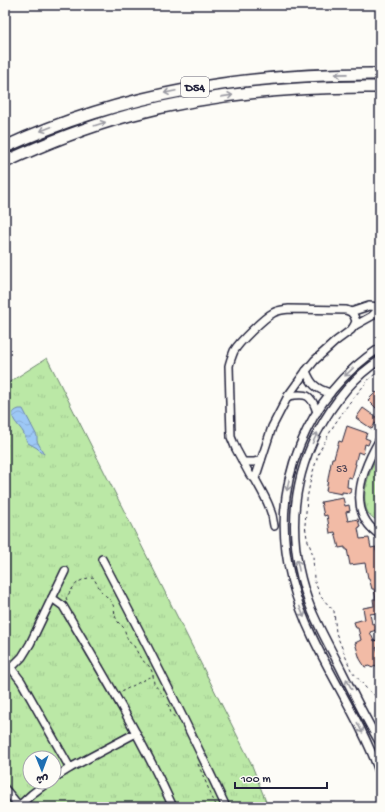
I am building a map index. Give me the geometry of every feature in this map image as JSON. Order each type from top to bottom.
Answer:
[{"type":"highway","name":"D54","points":[[5,146],[61,123],[105,109],[148,97],[192,88],[292,76],[380,74]]},
{"type":"highway","name":"D54","points":[[5,162],[71,134],[111,121],[186,103],[227,96],[283,90],[338,87],[380,87]]},
{"type":"street","points":[[351,312],[369,306],[380,308]]},
{"type":"street","points":[[254,477],[256,476],[272,427],[288,396],[306,371],[325,350],[354,326],[372,316],[380,308]]},
{"type":"street","points":[[274,526],[273,515],[269,506],[254,477],[251,476],[233,443],[230,430],[229,366],[231,358],[238,345],[267,316],[281,310],[346,310],[351,312],[354,316],[356,321],[354,326]]},
{"type":"street","points":[[380,348],[352,369],[330,393],[304,436],[292,466],[288,482],[284,525],[288,566],[294,592],[309,630],[373,754],[380,774],[380,782]]},
{"type":"street","points":[[380,360],[355,380],[328,414],[313,441],[298,486],[294,533],[298,564],[304,589],[313,613],[380,743]]},
{"type":"street","points":[[306,371],[310,380],[316,387],[330,393]]},
{"type":"street","points":[[288,396],[299,394],[309,397],[318,412]]},
{"type":"street","points":[[380,439],[371,456],[364,475],[359,500],[362,514],[366,521],[370,527],[380,535]]},
{"type":"street","points":[[243,462],[254,462],[260,460]]},
{"type":"street","points":[[102,559],[152,653],[226,807]]},
{"type":"street","points":[[11,668],[26,651],[65,571]]},
{"type":"street","points":[[52,598],[60,603],[64,608],[115,695],[152,763],[170,806]]},
{"type":"street","points":[[5,662],[21,681],[70,768]]},
{"type":"street","points":[[62,773],[136,733]]},
{"type":"street","points":[[5,789],[18,806],[38,790]]},
{"type":"path","points":[[380,371],[371,377],[350,402],[334,425],[319,452],[307,498],[305,525],[306,538],[313,555],[314,580],[321,597],[334,611],[336,633],[351,670],[366,688],[380,700]]},
{"type":"path","points":[[64,608],[70,604],[66,598],[77,582],[85,578],[93,577],[101,591],[111,601],[114,607],[115,616],[124,628],[128,641],[134,646],[140,659],[150,668],[153,675],[154,684],[165,696]]},
{"type":"path","points":[[115,695],[153,675]]},
{"type":"path","points":[[167,700],[171,713],[179,724]]},
{"type":"path","points":[[197,762],[217,807]]},
{"type":"green space","points":[[47,358],[251,763],[268,807],[5,807],[5,385]]},
{"type":"green space","points":[[380,447],[380,522],[368,513],[365,505],[365,497],[370,471]]},
{"type":"water","points":[[19,409],[23,409],[37,436],[37,441],[44,454],[28,443],[23,432],[14,420],[13,414]]},
{"type":"building","points":[[376,392],[380,396],[380,412],[368,400]]},
{"type":"building","points":[[363,408],[380,420],[377,424],[375,423],[372,429],[356,418]]},
{"type":"building","points":[[347,426],[367,433],[365,438],[370,440],[368,445],[365,444],[363,454],[358,452],[352,478],[348,477],[347,487],[351,488],[350,493],[342,492],[342,494],[326,491],[332,458],[334,458],[339,441],[342,442]]},
{"type":"building","points":[[343,498],[345,506],[349,505],[350,511],[346,512],[348,521],[358,519],[360,539],[369,538],[371,548],[376,547],[376,551],[378,551],[380,561],[380,611],[370,614],[372,624],[380,622],[380,629],[370,632],[374,641],[380,639],[380,645],[376,648],[380,655],[380,663],[372,668],[369,666],[365,667],[360,659],[355,643],[361,640],[358,628],[356,628],[354,622],[365,619],[363,608],[374,606],[373,599],[376,599],[374,589],[372,589],[368,578],[365,563],[350,565],[347,549],[345,549],[345,547],[339,548],[335,532],[330,533],[327,515],[324,516],[321,502]]}]
